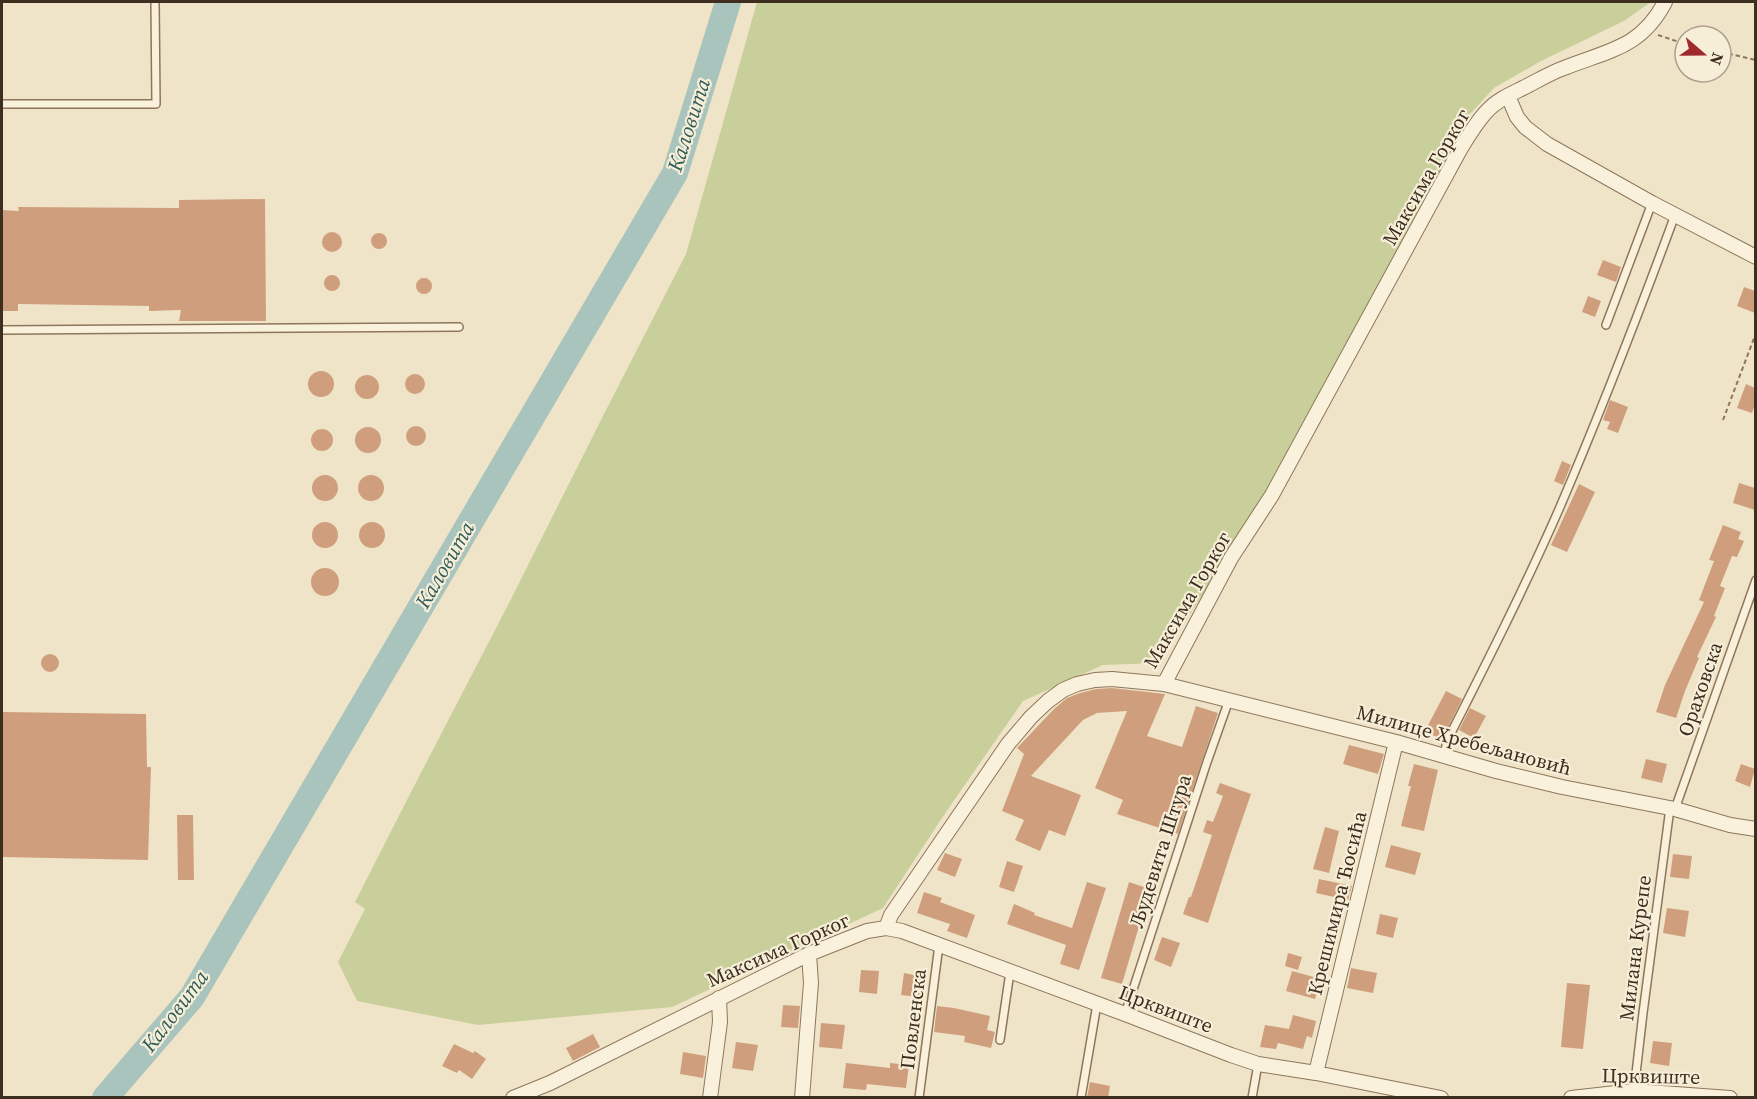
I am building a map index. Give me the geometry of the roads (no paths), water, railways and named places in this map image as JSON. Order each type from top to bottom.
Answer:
[{"type":"street","name":"Максима Горког","points":[[513,1098],[550,1083],[809,954],[867,931],[886,928],[891,915],[1008,744],[1048,701],[1063,690],[1095,680],[1112,679],[1164,684],[1231,558],[1272,495],[1461,148],[1488,109],[1508,96],[1562,69],[1623,45],[1639,36],[1658,15],[1665,2]]},
{"type":"street","points":[[1508,96],[1517,117],[1533,135],[1570,158],[1755,257]]},
{"type":"street","name":"Милице Хребељановић","points":[[1164,684],[1396,742],[1496,771],[1562,787],[1673,808],[1730,825],[1755,829]]},
{"type":"street","name":"Крешимира Ћосића","points":[[1316,1073],[1396,742]]},
{"type":"street","name":"Црквиште","points":[[886,928],[902,931],[1258,1064],[1435,1097]]},
{"type":"street","points":[[801,1098],[811,983],[809,954]]},
{"type":"street","points":[[710,1098],[720,1022],[719,998]]},
{"type":"street","name":"Црквиште","points":[[1571,1098],[1634,1091],[1730,1098]]},
{"type":"lane","points":[[2,104],[156,104],[155,2]]},
{"type":"lane","points":[[1606,325],[1652,203]]},
{"type":"lane","points":[[1443,755],[1447,741],[1528,577],[1560,506],[1633,326],[1675,214]]},
{"type":"lane","points":[[2,330],[459,327]]},
{"type":"lane","name":"Ораховска","points":[[1673,808],[1755,580]]},
{"type":"lane","name":"Људевита Штура","points":[[1125,1014],[1229,700]]},
{"type":"lane","name":"Милана Курепе","points":[[1634,1091],[1644,1002],[1673,808]]},
{"type":"lane","name":"Повленска","points":[[920,1098],[939,945]]},
{"type":"lane","points":[[1000,1040],[1010,972]]},
{"type":"lane","points":[[1081,1098],[1097,1004]]},
{"type":"lane","points":[[1252,1098],[1258,1064]]},
{"type":"waterway","name":"Каловита","points":[[105,1098],[192,997],[675,173],[728,2]]}]
